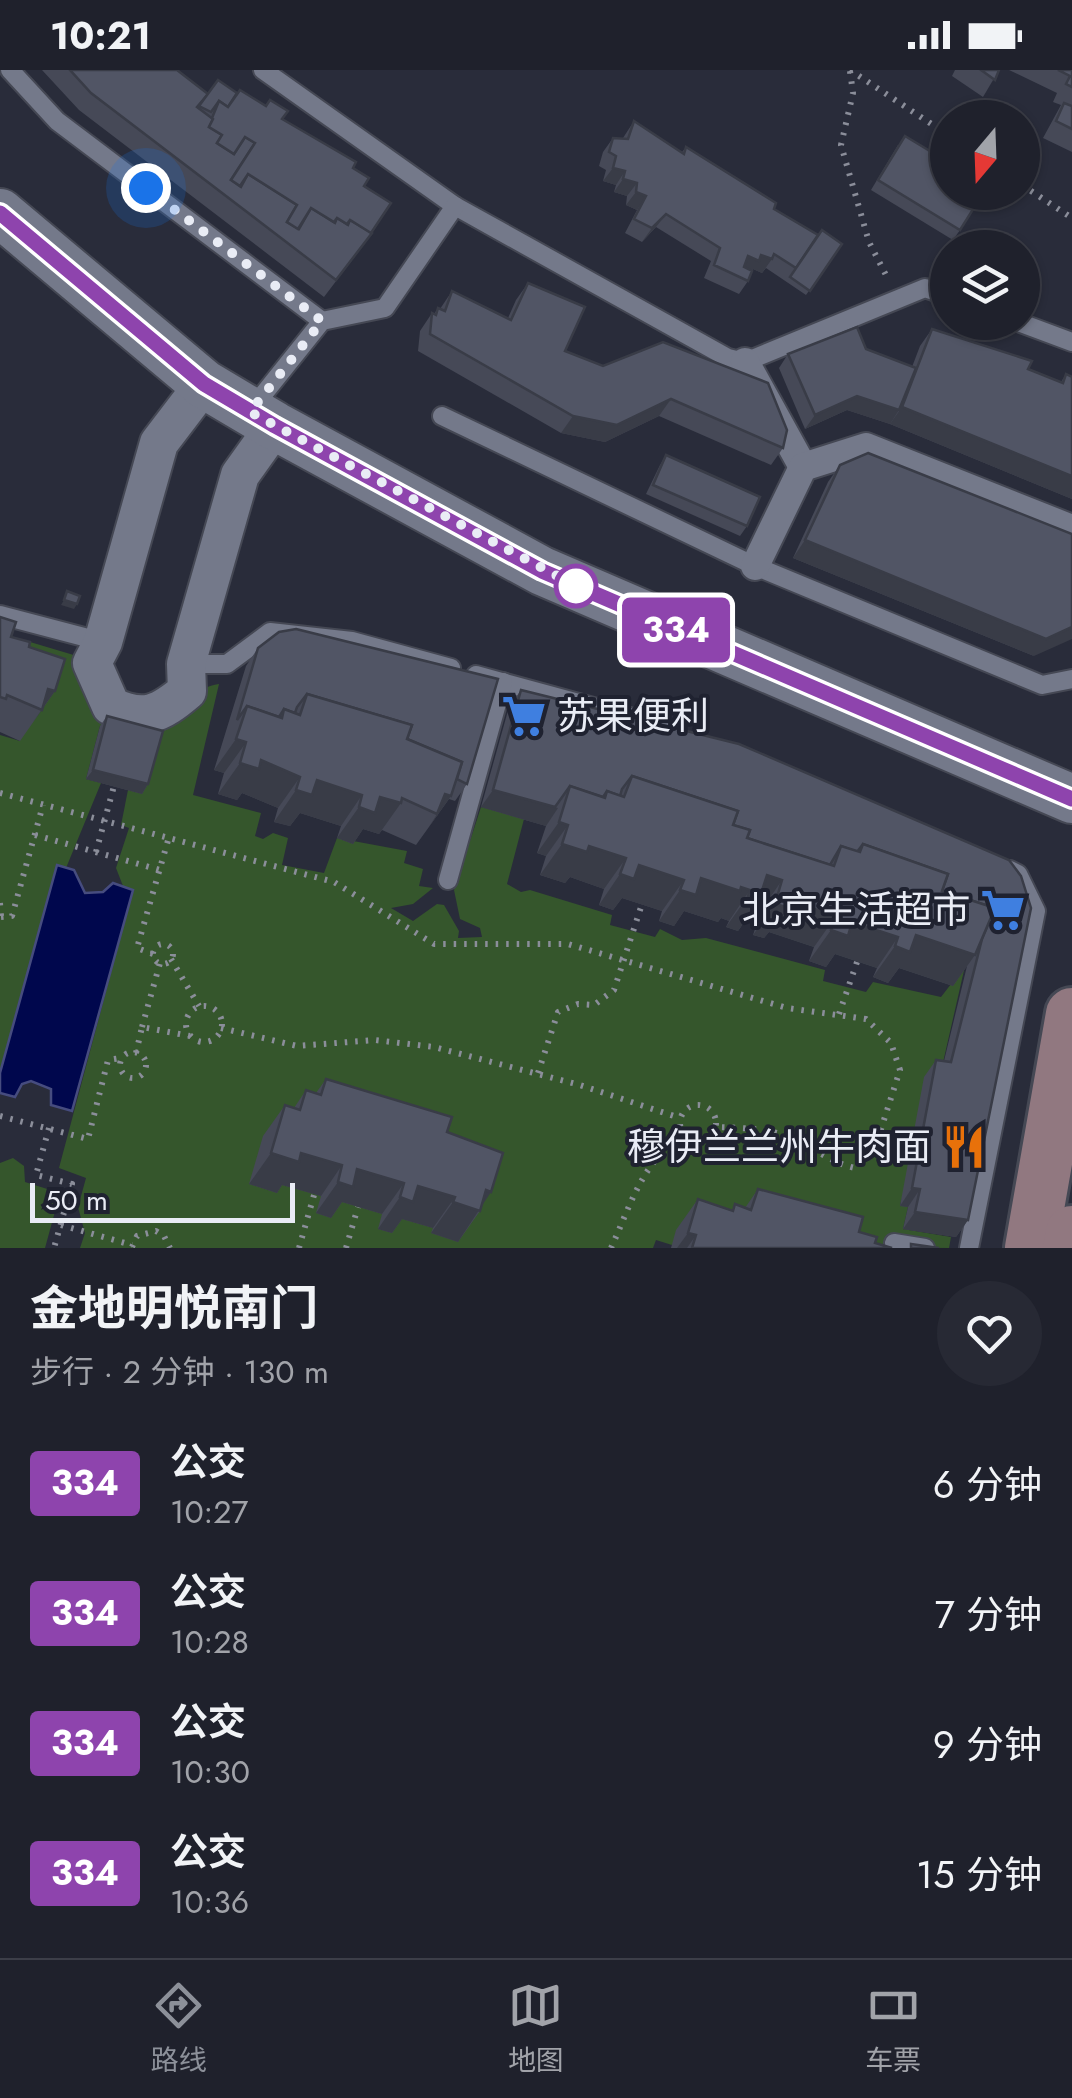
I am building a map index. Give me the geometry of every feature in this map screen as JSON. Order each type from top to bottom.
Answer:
[{"type":"main road","points":[[1031,1248],[1072,1014]]},
{"type":"main road","points":[[1069,1248],[1072,1232]]},
{"type":"street","points":[[0,213],[204,384],[262,419],[542,571],[1072,799]]},
{"type":"street","points":[[745,362],[803,467]]},
{"type":"street","points":[[204,384],[159,443],[103,642],[92,663],[111,706],[132,716],[150,717],[187,691],[186,664],[240,476],[262,419]]},
{"type":"street","points":[[755,566],[803,467],[866,447],[1072,529]]},
{"type":"lane","points":[[10,70],[58,121],[322,321]]},
{"type":"lane","points":[[262,70],[455,206],[728,358],[745,362],[897,297],[930,290]]},
{"type":"lane","points":[[262,419],[322,321],[384,308],[455,206]]},
{"type":"lane","points":[[1040,330],[1072,342]]},
{"type":"lane","points":[[442,416],[755,566],[1042,685],[1072,679]]},
{"type":"lane","points":[[0,614],[103,642]]},
{"type":"lane","points":[[186,664],[227,664],[270,632],[352,641],[684,731]]},
{"type":"lane","points":[[448,880],[503,682]]},
{"type":"lane","points":[[969,1248],[1036,910],[1018,874],[985,858]]},
{"type":"lane","points":[[894,1243],[925,1248]]},
{"type":"path","points":[[850,70],[930,123]]},
{"type":"path","points":[[850,70],[854,93],[841,145],[869,242],[897,297]]},
{"type":"path","points":[[1040,197],[1072,218]]},
{"type":"path","points":[[96,852],[114,786]]},
{"type":"path","points":[[0,794],[334,882],[434,944],[568,944],[787,1008],[866,1019],[891,1043],[900,1070],[874,1154],[855,1168],[836,1164],[793,1138],[751,1128],[716,1127],[702,1140],[685,1136],[666,1145],[650,1166],[611,1248]]},
{"type":"path","points":[[0,902],[0,917],[12,916],[44,805]]},
{"type":"path","points":[[36,836],[160,870]]},
{"type":"path","points":[[160,964],[152,954],[137,948],[169,838]]},
{"type":"path","points":[[538,1073],[558,1012],[578,1004],[594,1005],[614,990],[642,904]]},
{"type":"path","points":[[152,954],[165,944],[170,947],[171,959],[199,1006],[216,1011],[221,1028]]},
{"type":"path","points":[[136,1053],[160,964],[171,959]]},
{"type":"path","points":[[839,1014],[856,962]]},
{"type":"path","points":[[191,1036],[186,1019],[199,1006]]},
{"type":"path","points":[[142,1027],[208,1041],[221,1028]]},
{"type":"path","points":[[221,1028],[298,1046],[375,1040],[434,1047],[538,1073],[680,1118]]},
{"type":"path","points":[[0,1116],[88,1138],[108,1060],[136,1053]]},
{"type":"path","points":[[122,1058],[122,1074],[137,1078],[146,1065],[136,1053]]},
{"type":"path","points":[[685,1136],[680,1118],[684,1110],[702,1105],[710,1110],[716,1127]]},
{"type":"path","points":[[49,1128],[36,1175],[72,1184],[54,1248]]},
{"type":"path","points":[[299,1248],[314,1195]]},
{"type":"path","points":[[346,1248],[358,1207]]},
{"type":"path","points":[[61,1225],[132,1246],[146,1230],[156,1231],[170,1248]]},
{"type":"green space","points":[[0,633],[87,659],[114,716],[100,726],[86,779],[101,783],[66,868],[57,866],[0,1073],[0,735],[20,741]]},
{"type":"green space","points":[[219,684],[193,795],[261,813],[255,836],[263,839],[273,833],[288,838],[282,865],[324,873],[337,838],[407,851],[404,863],[423,869],[419,886],[433,888],[413,904],[391,908],[413,921],[437,904],[444,905],[459,931],[458,938],[482,937],[480,928],[460,919],[454,890],[481,807],[524,819],[507,884],[521,892],[530,890],[612,915],[610,925],[655,937],[660,929],[682,940],[706,938],[825,970],[823,981],[866,992],[873,982],[941,997],[965,966],[939,1080],[900,1205],[908,1207],[903,1229],[951,1237],[949,1248],[672,1245],[656,1240],[653,1248],[80,1248],[85,1233],[78,1207],[86,1178],[59,1168],[133,890],[123,886],[116,868],[129,828],[121,825],[133,770],[144,739],[157,722],[189,697]]},
{"type":"green space","points":[[13,1158],[24,1166],[25,1182],[60,1193],[45,1248],[0,1248],[0,1163]]},
{"type":"shaded area","points":[[57,865],[74,870],[85,893],[103,892],[113,883],[133,890],[72,1111],[51,1105],[51,1089],[31,1081],[22,1084],[15,1097],[0,1093],[0,1073]]},
{"type":"building","points":[[70,70],[177,70],[208,94],[197,107],[213,119],[209,127],[222,135],[217,143],[234,154],[245,137],[255,143],[231,180],[241,187],[248,174],[297,205],[287,222],[299,229],[311,208],[335,223],[337,218],[348,225],[350,220],[372,233],[336,280],[91,93]]},
{"type":"building","points":[[981,70],[999,70],[995,80]]},
{"type":"building","points":[[1058,70],[1072,70],[1072,87],[1066,84],[1070,76]]},
{"type":"building","points":[[218,80],[237,93],[228,107],[219,101],[211,112],[199,106]]},
{"type":"building","points":[[240,90],[266,106],[270,100],[288,111],[282,119],[356,162],[353,168],[369,178],[364,186],[391,203],[371,233],[350,220],[347,224],[337,218],[334,222],[311,208],[298,229],[287,222],[297,205],[248,174],[240,186],[231,180],[255,143],[245,137],[234,154],[217,143],[222,135],[209,127],[219,101],[228,107]]},
{"type":"building","points":[[1064,103],[1072,106],[1072,129],[1056,121]]},
{"type":"building","points":[[634,121],[684,154],[686,147],[776,203],[774,209],[818,235],[796,268],[774,254],[772,259],[761,255],[759,261],[748,256],[744,267],[752,271],[748,281],[714,265],[720,248],[666,214],[652,228],[634,219],[646,196],[636,192],[637,183],[623,179],[625,171],[613,168],[616,156],[609,152],[613,138],[628,139]]},
{"type":"building","points":[[905,136],[930,151],[930,210],[973,210],[960,230],[878,180]]},
{"type":"building","points":[[822,230],[842,244],[810,291],[790,277]]},
{"type":"building","points":[[528,283],[585,307],[565,351],[603,366],[663,342],[768,383],[787,430],[783,448],[671,399],[617,425],[573,416],[430,334],[432,313],[436,315],[438,308],[445,311],[452,291],[511,320]]},
{"type":"building","points":[[857,327],[866,349],[916,368],[899,410],[857,396],[815,415],[788,354]]},
{"type":"building","points":[[930,334],[930,340],[966,340],[1032,361],[1028,369],[1063,383],[1066,374],[1072,377],[1072,476],[902,407]]},
{"type":"building","points":[[868,453],[1072,534],[1072,627],[1046,639],[805,540],[840,465]]},
{"type":"building","points":[[666,455],[760,497],[747,526],[653,485]]},
{"type":"building","points":[[67,591],[80,596],[77,604],[64,600]]},
{"type":"building","points":[[0,617],[16,622],[11,637],[65,659],[55,691],[48,689],[42,710],[7,695],[6,699],[0,697]]},
{"type":"building","points":[[296,629],[498,679],[467,784],[457,779],[462,762],[407,739],[412,725],[307,694],[295,713],[284,709],[279,717],[247,706],[237,720],[258,648],[279,632]]},
{"type":"building","points":[[521,690],[739,744],[1009,860],[1021,876],[1031,908],[968,1220],[915,1212],[920,1189],[912,1188],[936,1060],[951,1062],[982,939],[995,908],[942,891],[948,874],[863,844],[857,852],[841,846],[830,865],[747,838],[750,830],[733,825],[738,811],[632,776],[620,796],[607,791],[603,797],[570,786],[555,807],[493,790]]},
{"type":"building","points":[[307,694],[412,725],[407,739],[462,762],[451,796],[445,794],[437,814],[402,798],[401,803],[380,797],[375,813],[359,807],[362,795],[317,780],[312,795],[296,790],[300,777],[261,760],[259,769],[240,763],[246,742],[236,739],[247,706],[282,718],[284,709],[300,715]]},
{"type":"building","points":[[107,716],[163,731],[148,784],[93,770]]},
{"type":"building","points":[[632,776],[738,811],[733,825],[750,830],[747,838],[834,866],[841,846],[860,852],[863,844],[948,874],[942,891],[995,908],[975,955],[916,935],[910,952],[895,946],[898,937],[852,922],[848,936],[831,930],[836,916],[788,900],[786,907],[775,904],[782,880],[767,875],[759,900],[748,896],[750,890],[741,887],[740,891],[701,878],[696,895],[680,890],[684,880],[639,865],[634,879],[620,874],[626,858],[589,846],[587,852],[562,844],[568,825],[559,822],[570,786],[605,798],[607,791],[624,797]]},
{"type":"building","points":[[326,1079],[452,1117],[447,1132],[503,1153],[491,1192],[486,1190],[480,1211],[453,1202],[455,1197],[418,1186],[413,1202],[400,1197],[404,1183],[357,1169],[353,1187],[338,1182],[342,1165],[301,1153],[299,1162],[271,1153],[285,1105],[300,1110],[306,1090],[321,1095]]},
{"type":"building","points":[[758,1189],[863,1217],[859,1232],[877,1237],[875,1243],[892,1248],[692,1248],[696,1235],[688,1233],[698,1199],[733,1211],[735,1204],[751,1210]]},
{"type":"bus line","name":"334","points":[[0,213],[204,384],[275,426],[542,571],[1072,799]]},
{"type":"place","name":"苏果便利","points":[[524,716]]},
{"type":"place","name":"北京生活超市","points":[[1003,910]]},
{"type":"place","name":"穆伊兰兰州牛肉面","points":[[964,1147]]},
{"type":"route","points":[[146,188],[322,321],[250,412],[576,586]]}]
